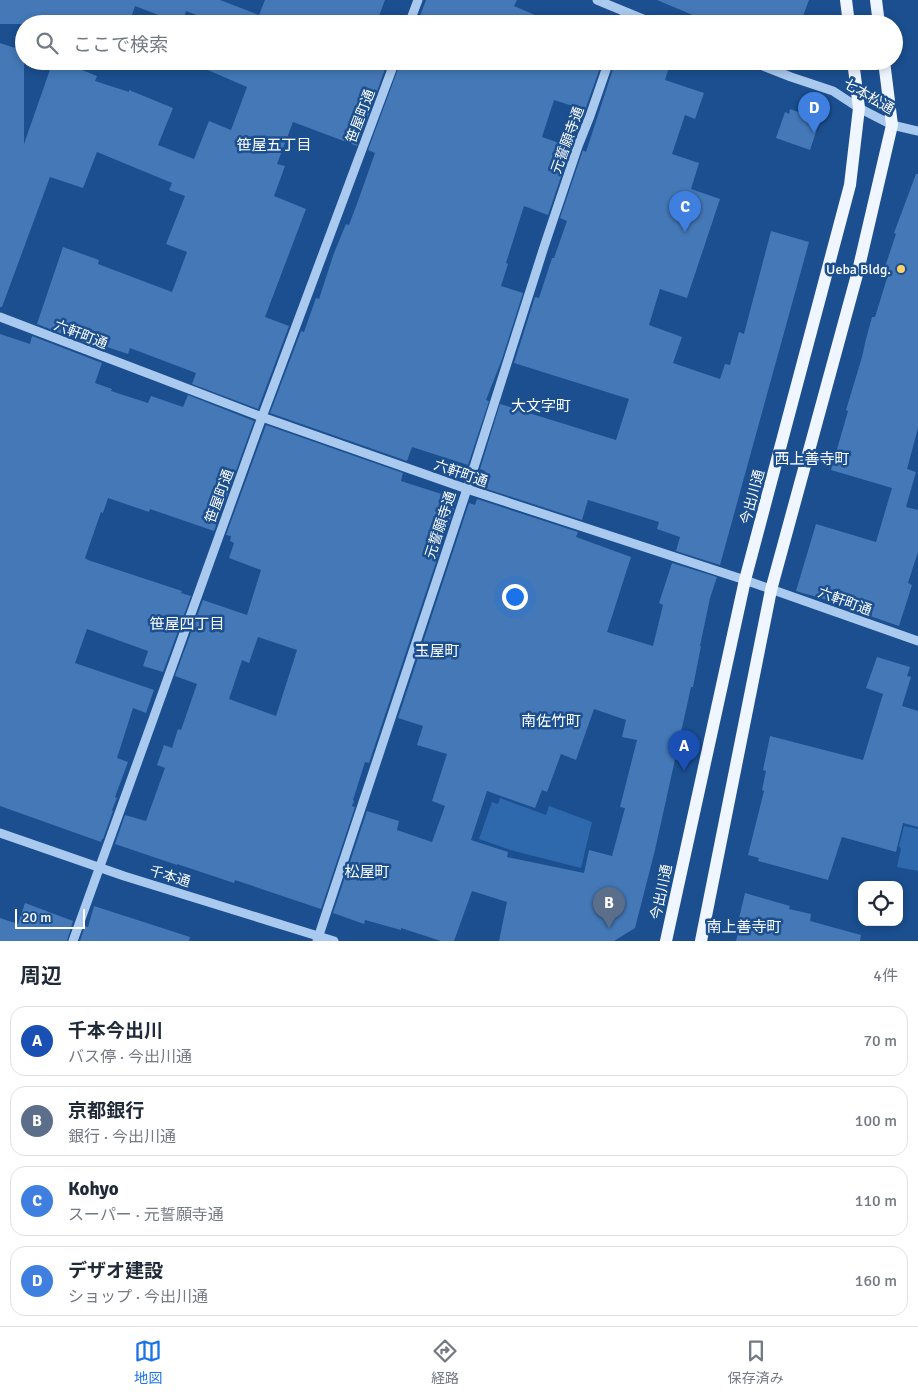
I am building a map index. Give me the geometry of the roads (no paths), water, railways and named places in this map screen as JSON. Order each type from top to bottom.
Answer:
[{"type":"main road","points":[[846,0],[848,15]]},
{"type":"main road","points":[[876,0],[878,15]]},
{"type":"main road","name":"今出川通","points":[[666,941],[745,580],[850,184],[859,108],[854,70]]},
{"type":"main road","points":[[701,941],[771,590],[858,271],[892,125],[885,70]]},
{"type":"street","points":[[412,15],[418,0]]},
{"type":"street","points":[[597,0],[633,15]]},
{"type":"street","name":"笹屋町通","points":[[72,941],[262,417],[392,70]]},
{"type":"street","name":"元誓願寺通","points":[[318,939],[467,489],[556,210],[606,70]]},
{"type":"street","name":"七本松通","points":[[772,70],[833,91],[859,108],[892,125],[918,130]]},
{"type":"street","name":"六軒町通","points":[[0,317],[262,417],[467,489],[745,580],[918,641]]},
{"type":"street","name":"千本通","points":[[0,833],[100,868],[318,939],[334,941]]},
{"type":"place","name":"デザオ建設","points":[[814,133]]},
{"type":"place","name":"Kohyo","points":[[685,232]]},
{"type":"place","name":"Ueba Bldg.","points":[[901,269]]},
{"type":"place","name":"千本今出川","points":[[684,771]]},
{"type":"place","name":"京都銀行","points":[[609,928]]},
{"type":"district","name":"笹屋五丁目","points":[[274,145]]},
{"type":"district","name":"大文字町","points":[[541,406]]},
{"type":"district","name":"西上善寺町","points":[[812,459]]},
{"type":"district","name":"笹屋四丁目","points":[[187,624]]},
{"type":"district","name":"玉屋町","points":[[437,651]]},
{"type":"district","name":"南佐竹町","points":[[551,721]]},
{"type":"district","name":"松屋町","points":[[367,872]]},
{"type":"district","name":"南上善寺町","points":[[744,927]]}]
